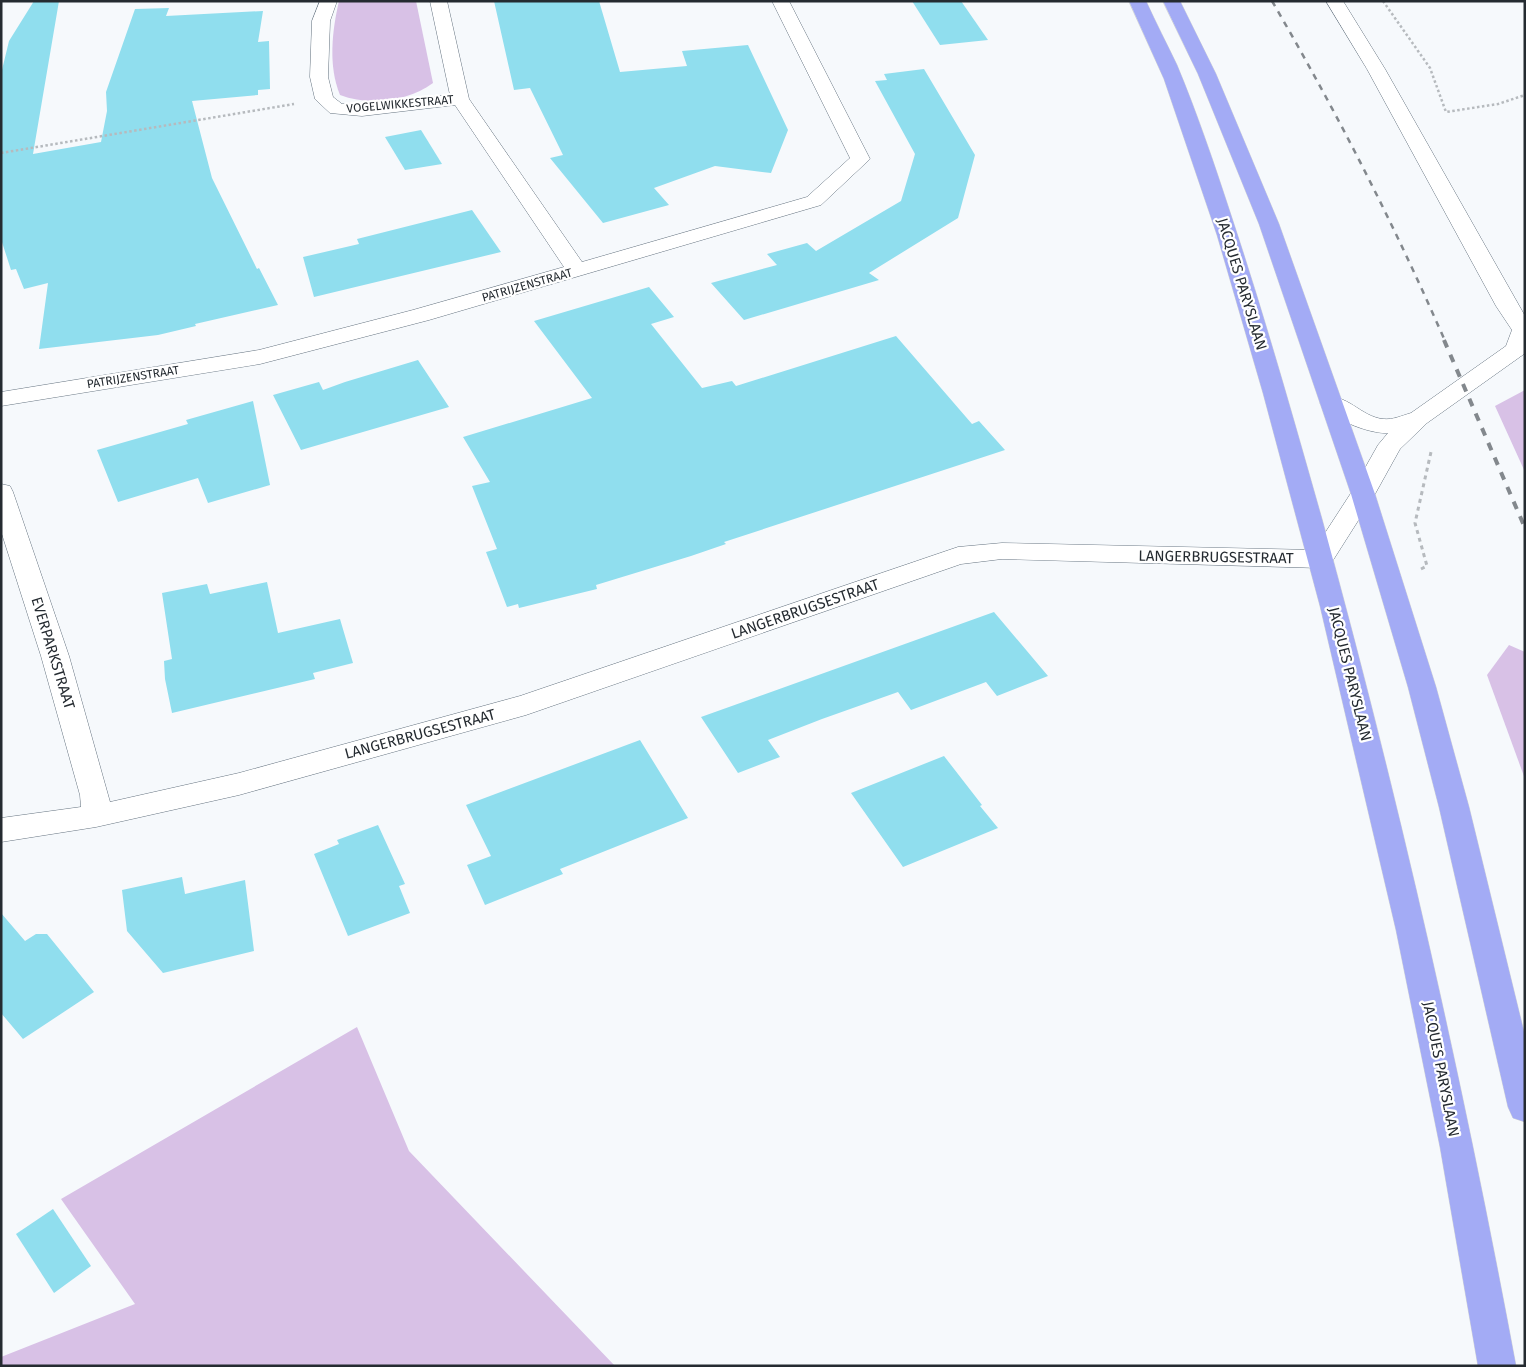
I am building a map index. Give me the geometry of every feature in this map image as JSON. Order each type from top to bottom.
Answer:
[{"type":"highway","name":"JACQUES PARYSLAAN","points":[[1137,1],[1172,76],[1228,236],[1262,346],[1321,559],[1380,790],[1431,1013],[1497,1366]]},
{"type":"highway","points":[[1171,1],[1207,74],[1270,224],[1363,494],[1422,687],[1454,807],[1525,1107]]},
{"type":"street","name":"VOGELWIKKESTRAAT","points":[[329,1],[321,22],[319,77],[324,99],[337,110],[362,110],[460,99]]},
{"type":"street","name":"VOGELWIKKESTRAAT","points":[[438,1],[460,99],[577,270]]},
{"type":"street","name":"PATRIJZENSTRAAT","points":[[1,399],[260,356],[421,315],[814,201],[860,159],[780,1]]},
{"type":"street","points":[[1321,559],[1363,494],[1390,446],[1419,418],[1516,349],[1523,330],[1507,306],[1376,69],[1334,1]]},
{"type":"street","points":[[1332,403],[1358,419],[1373,424],[1393,426],[1419,418]]},
{"type":"street","name":"EVERPARKSTRAAT","points":[[1,492],[60,675],[95,796],[96,816]]},
{"type":"street","name":"LANGERBRUGSESTRAAT","points":[[1,830],[96,816],[239,784],[526,705],[958,556],[1002,551],[1321,559]]},
{"type":"path","points":[[1383,1],[1430,68],[1446,112],[1498,104],[1525,95]]},
{"type":"path","points":[[1,153],[324,99]]},
{"type":"path","points":[[1390,584],[1427,566],[1415,524],[1432,446]]},
{"type":"shaded area","points":[[339,1],[416,1],[433,83],[412,94],[388,100],[363,100],[340,95],[336,84],[332,48]]},
{"type":"shaded area","points":[[1525,390],[1525,472],[1495,406]]},
{"type":"shaded area","points":[[1509,645],[1525,652],[1525,779],[1487,675]]},
{"type":"shaded area","points":[[357,1027],[409,1151],[615,1366],[1,1366],[1,1357],[135,1304],[61,1199]]},
{"type":"building","points":[[34,1],[59,1],[33,154],[101,142],[107,111],[106,92],[135,9],[169,8],[166,16],[263,11],[258,42],[269,41],[270,89],[258,90],[258,95],[192,101],[212,178],[257,269],[259,268],[278,305],[195,324],[196,326],[158,335],[39,349],[48,283],[24,289],[16,269],[11,270],[1,239],[1,74],[9,41]]},
{"type":"building","points":[[494,1],[599,1],[620,72],[687,66],[682,51],[748,45],[788,130],[771,173],[715,166],[654,188],[669,205],[603,223],[550,158],[563,155],[530,88],[514,90]]},
{"type":"building","points":[[912,1],[961,1],[988,40],[940,45]]},
{"type":"building","points":[[924,69],[975,155],[958,218],[869,273],[879,280],[744,320],[711,283],[777,265],[767,254],[807,243],[816,251],[901,201],[915,154],[875,81],[887,80],[884,74]]},
{"type":"building","points":[[421,130],[442,164],[405,170],[385,137]]},
{"type":"building","points":[[472,210],[501,252],[314,297],[303,257],[359,244],[357,239]]},
{"type":"building","points":[[649,287],[674,317],[651,324],[702,388],[732,381],[736,386],[896,336],[972,424],[979,421],[1005,450],[724,542],[726,544],[691,556],[596,585],[597,589],[519,608],[518,604],[507,607],[486,552],[497,549],[472,486],[490,482],[463,437],[592,398],[534,321]]},
{"type":"building","points":[[418,360],[449,407],[301,450],[273,395],[319,382],[323,390]]},
{"type":"building","points":[[253,401],[270,485],[208,503],[198,478],[118,502],[97,450],[188,424],[186,420]]},
{"type":"building","points":[[267,582],[278,633],[340,619],[353,663],[313,673],[315,679],[172,713],[165,679],[164,661],[172,659],[162,593],[207,584],[210,594]]},
{"type":"building","points":[[994,612],[1048,676],[997,696],[986,682],[911,710],[898,692],[768,740],[780,757],[738,773],[701,717]]},
{"type":"building","points":[[640,740],[688,818],[560,869],[563,874],[485,905],[467,865],[491,856],[466,805]]},
{"type":"building","points":[[944,756],[998,828],[903,867],[851,793]]},
{"type":"building","points":[[378,825],[405,884],[399,886],[410,913],[348,936],[314,854],[339,844],[337,840]]},
{"type":"building","points":[[182,877],[185,894],[245,880],[254,951],[163,973],[127,931],[122,890]]},
{"type":"building","points":[[1,913],[25,941],[36,934],[47,934],[94,992],[23,1039],[1,1013]]},
{"type":"building","points":[[53,1209],[91,1266],[54,1293],[16,1234]]},
{"type":"railway","points":[[1272,1],[1319,84],[1363,168],[1445,341]]},
{"type":"railway","points":[[1444,340],[1525,528]]}]
